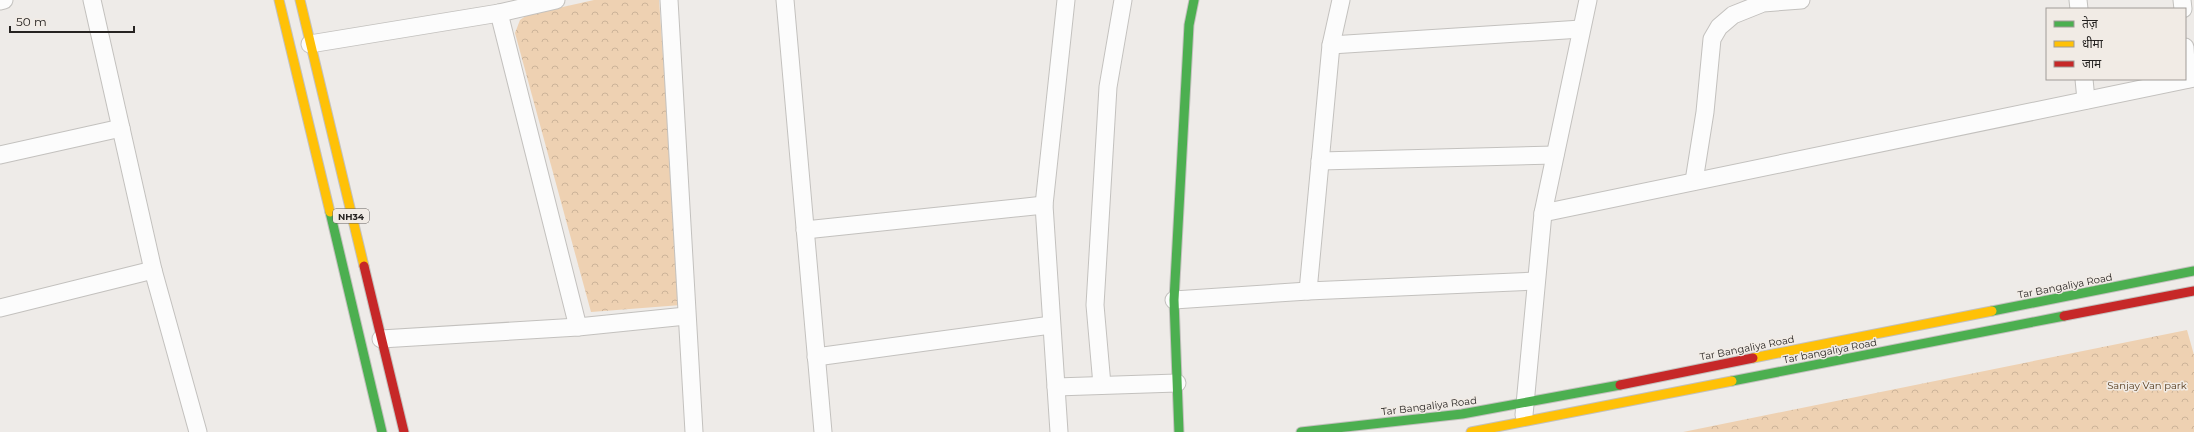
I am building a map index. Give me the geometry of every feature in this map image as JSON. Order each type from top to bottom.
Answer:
[{"type":"main road","name":"NH34","points":[[279,0],[382,432]]},
{"type":"main road","name":"NH34","points":[[300,0],[404,432]]},
{"type":"main road","points":[[1179,432],[1174,300],[1189,25],[1194,0]]},
{"type":"main road","name":"Tar Bangaliya Road","points":[[1301,432],[1462,414],[1525,403],[2194,271]]},
{"type":"main road","name":"Tar bangaliya Road","points":[[1470,432],[1524,423],[2194,291]]},
{"type":"main road","points":[[1940,321],[1943,340]]},
{"type":"main road","points":[[1633,382],[1636,400]]},
{"type":"street","points":[[0,1],[4,0]]},
{"type":"street","points":[[92,0],[153,270],[198,432]]},
{"type":"street","points":[[310,44],[499,13],[556,0]]},
{"type":"street","points":[[669,0],[686,316],[691,358],[694,432]]},
{"type":"street","points":[[785,0],[823,432]]},
{"type":"street","points":[[1058,432],[1044,205],[1066,0]]},
{"type":"street","points":[[1102,385],[1095,305],[1108,87],[1123,0]]},
{"type":"street","points":[[1308,291],[1331,45],[1341,0]]},
{"type":"street","points":[[1524,423],[1543,212],[1588,0]]},
{"type":"street","points":[[1694,181],[1705,112],[1712,39],[1719,26],[1733,15],[1763,3],[1801,0]]},
{"type":"street","points":[[499,13],[578,327]]},
{"type":"street","points":[[1331,45],[1581,29]]},
{"type":"street","points":[[2186,53],[2190,79]]},
{"type":"street","points":[[2084,80],[2086,100]]},
{"type":"street","points":[[1543,212],[2185,80]]},
{"type":"street","points":[[0,155],[121,128]]},
{"type":"street","points":[[1320,161],[1555,155]]},
{"type":"street","points":[[805,230],[1044,205]]},
{"type":"street","points":[[0,308],[153,270]]},
{"type":"street","points":[[1174,300],[1308,291],[1536,281]]},
{"type":"street","points":[[381,339],[578,327],[686,316]]},
{"type":"street","points":[[816,357],[1052,325]]},
{"type":"street","points":[[1056,387],[1177,383]]},
{"type":"green space","points":[[594,0],[659,0],[681,305],[591,312],[515,33],[520,20],[527,15]]},
{"type":"green space","name":"Sanjay Van park","points":[[2187,330],[2194,355],[2194,432],[1683,432]]},
{"type":"traffic: fast","points":[[1179,432],[1174,300],[1189,25],[1194,0]]},
{"type":"traffic: fast","points":[[330,212],[382,432]]},
{"type":"traffic: fast","points":[[1992,311],[2194,271]]},
{"type":"traffic: fast","points":[[1732,381],[2064,316]]},
{"type":"traffic: fast","points":[[1301,432],[1462,414],[1620,385]]},
{"type":"traffic: slow","points":[[279,0],[330,212]]},
{"type":"traffic: slow","points":[[300,0],[364,266]]},
{"type":"traffic: slow","points":[[1753,358],[1992,311]]},
{"type":"traffic: slow","points":[[1471,432],[1732,381]]},
{"type":"traffic: jam","points":[[364,266],[404,432]]},
{"type":"traffic: jam","points":[[2064,316],[2194,291]]},
{"type":"traffic: jam","points":[[1620,385],[1753,358]]}]
